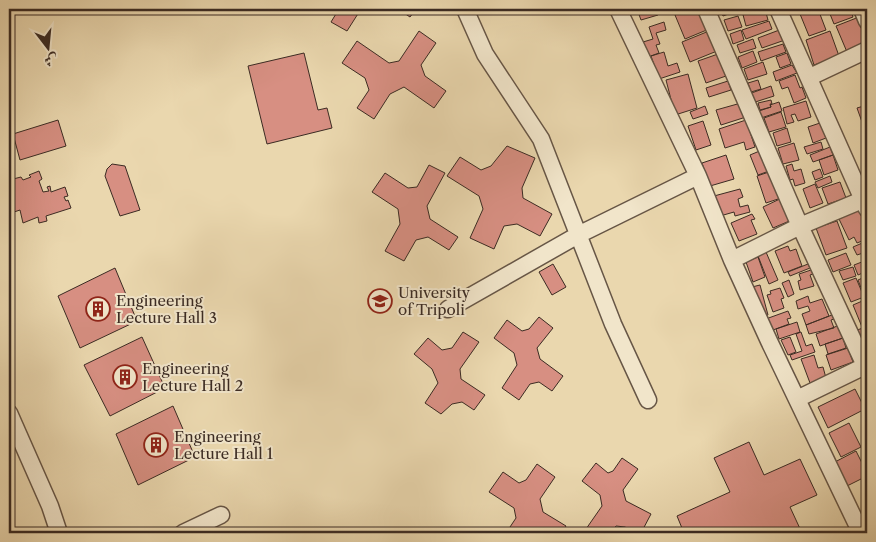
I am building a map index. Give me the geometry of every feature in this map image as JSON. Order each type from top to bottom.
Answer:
[{"type":"street","points":[[465,9],[485,54],[541,139],[613,324],[648,400]]},
{"type":"street","points":[[618,9],[698,176],[732,260],[861,533]]},
{"type":"street","points":[[706,9],[800,226],[867,367],[797,399]]},
{"type":"street","points":[[732,260],[800,226],[866,202],[778,9]]},
{"type":"street","points":[[862,9],[867,21]]},
{"type":"street","points":[[810,77],[867,50]]},
{"type":"street","points":[[448,309],[578,235],[698,176]]},
{"type":"street","points":[[9,413],[50,506],[59,533]]},
{"type":"street","points":[[183,533],[221,515]]},
{"type":"building","points":[[339,9],[361,9],[347,31],[331,22]]},
{"type":"building","points":[[398,9],[416,9],[410,17]]},
{"type":"building","points":[[637,9],[656,9],[658,15],[641,20]]},
{"type":"building","points":[[689,9],[700,9],[709,29],[685,39],[675,15]]},
{"type":"building","points":[[720,9],[742,9],[723,16]]},
{"type":"building","points":[[765,9],[768,20],[746,26],[742,11]]},
{"type":"building","points":[[818,9],[826,30],[809,36],[800,14]]},
{"type":"building","points":[[828,9],[850,9],[853,17],[834,24]]},
{"type":"building","points":[[738,16],[742,27],[728,31],[724,20]]},
{"type":"building","points":[[859,17],[867,36],[867,43],[847,52],[836,26]]},
{"type":"building","points":[[769,21],[772,29],[746,39],[742,30]]},
{"type":"building","points":[[664,22],[666,30],[656,33],[660,44],[656,45],[659,53],[648,57],[643,42],[653,39],[649,27]]},
{"type":"building","points":[[782,29],[785,40],[762,48],[758,38]]},
{"type":"building","points":[[741,30],[744,40],[733,44],[730,34]]},
{"type":"building","points":[[419,31],[436,43],[421,65],[425,76],[446,91],[434,108],[404,87],[390,94],[374,119],[357,108],[369,90],[365,78],[342,63],[357,41],[389,63],[399,61]]},
{"type":"building","points":[[709,31],[717,51],[690,62],[682,42]]},
{"type":"building","points":[[830,31],[839,56],[814,65],[806,40]]},
{"type":"building","points":[[753,39],[756,48],[740,53],[737,45]]},
{"type":"building","points":[[783,44],[786,52],[761,61],[758,52]]},
{"type":"building","points":[[753,51],[757,62],[742,68],[738,57]]},
{"type":"building","points":[[664,52],[668,66],[677,63],[680,72],[659,79],[651,56]]},
{"type":"building","points":[[304,53],[318,110],[327,108],[332,128],[267,144],[248,66]]},
{"type":"building","points":[[787,53],[791,64],[780,68],[776,57]]},
{"type":"building","points":[[718,54],[726,76],[706,83],[698,61]]},
{"type":"building","points":[[763,62],[767,74],[748,80],[744,69]]},
{"type":"building","points":[[792,65],[797,73],[776,81],[773,72]]},
{"type":"building","points":[[688,74],[697,108],[675,115],[666,80]]},
{"type":"building","points":[[795,75],[806,98],[794,103],[788,87],[782,89],[779,81]]},
{"type":"building","points":[[758,80],[761,89],[751,92],[748,83]]},
{"type":"building","points":[[728,81],[731,90],[709,97],[706,88]]},
{"type":"building","points":[[771,86],[774,96],[749,104],[746,95]]},
{"type":"building","points":[[771,100],[771,107],[760,110],[758,103]]},
{"type":"building","points":[[806,101],[811,117],[798,121],[795,114],[791,115],[794,122],[787,124],[783,108]]},
{"type":"building","points":[[779,102],[782,111],[761,118],[759,111]]},
{"type":"building","points":[[741,103],[746,117],[721,125],[716,110]]},
{"type":"building","points":[[867,105],[867,136],[857,108]]},
{"type":"building","points":[[705,106],[708,114],[693,119],[690,112]]},
{"type":"building","points":[[781,112],[786,127],[769,132],[764,118]]},
{"type":"building","points":[[58,120],[66,146],[20,160],[13,134]]},
{"type":"building","points":[[746,120],[755,147],[746,150],[744,142],[725,148],[719,129]]},
{"type":"building","points":[[703,121],[711,145],[696,150],[688,126]]},
{"type":"building","points":[[820,123],[826,138],[813,143],[808,127]]},
{"type":"building","points":[[787,128],[791,142],[777,146],[773,133]]},
{"type":"building","points":[[821,142],[823,149],[807,154],[804,147]]},
{"type":"building","points":[[794,143],[799,160],[783,164],[778,148]]},
{"type":"building","points":[[507,146],[535,158],[522,188],[523,198],[552,214],[540,236],[517,224],[504,226],[494,249],[470,238],[483,209],[479,196],[447,176],[460,157],[481,170],[491,166]]},
{"type":"building","points":[[830,147],[833,155],[813,162],[810,155]]},
{"type":"building","points":[[762,150],[769,171],[758,175],[750,155]]},
{"type":"building","points":[[726,155],[734,179],[710,186],[702,163]]},
{"type":"building","points":[[833,155],[838,170],[824,175],[819,160]]},
{"type":"building","points":[[112,164],[125,166],[140,210],[120,216],[105,176],[107,169]]},
{"type":"building","points":[[792,164],[794,171],[801,169],[805,183],[795,186],[793,179],[790,180],[786,166]]},
{"type":"building","points":[[429,165],[445,173],[427,206],[430,219],[458,237],[449,250],[428,237],[416,240],[404,261],[385,251],[400,224],[398,209],[372,192],[385,173],[408,188],[417,187]]},
{"type":"building","points":[[820,169],[823,177],[815,180],[812,172]]},
{"type":"building","points":[[39,171],[42,179],[39,181],[43,192],[49,191],[47,187],[50,186],[51,192],[65,187],[68,196],[64,197],[66,201],[68,200],[71,208],[46,216],[47,221],[39,223],[38,217],[23,223],[20,210],[14,212],[9,195],[9,180],[21,177],[23,180]]},
{"type":"building","points":[[772,171],[781,198],[766,203],[757,176]]},
{"type":"building","points":[[830,176],[832,182],[818,188],[815,182]]},
{"type":"building","points":[[840,182],[846,198],[828,204],[822,188]]},
{"type":"building","points":[[815,184],[823,203],[810,208],[803,189]]},
{"type":"building","points":[[740,189],[743,197],[738,199],[740,207],[748,205],[750,212],[735,216],[734,212],[720,216],[714,196]]},
{"type":"building","points":[[784,197],[794,219],[773,228],[763,207]]},
{"type":"building","points":[[861,209],[867,222],[867,239],[857,243],[854,237],[849,240],[839,219]]},
{"type":"building","points":[[752,214],[755,219],[751,220],[757,234],[739,241],[731,223]]},
{"type":"building","points":[[837,221],[847,248],[826,255],[816,228]]},
{"type":"building","points":[[867,241],[866,259],[863,253],[857,255],[853,247]]},
{"type":"building","points":[[788,246],[790,251],[796,249],[802,266],[784,273],[775,251]]},
{"type":"building","points":[[766,252],[778,280],[769,284],[758,256]]},
{"type":"building","points":[[846,253],[851,265],[833,272],[828,260]]},
{"type":"building","points":[[758,257],[765,277],[753,282],[746,262]]},
{"type":"building","points":[[867,260],[867,271],[858,275],[854,265]]},
{"type":"building","points":[[553,264],[566,287],[552,295],[539,272]]},
{"type":"building","points":[[808,264],[810,268],[790,276],[788,272]]},
{"type":"building","points":[[853,267],[856,276],[843,280],[839,271]]},
{"type":"building","name":"Engineering Lecture Hall 3","points":[[115,268],[137,321],[80,348],[58,296]]},
{"type":"building","points":[[814,269],[816,273],[810,275],[814,286],[800,290],[798,281],[801,280],[799,274]]},
{"type":"building","points":[[867,276],[867,297],[865,298],[858,280]]},
{"type":"building","points":[[856,278],[864,297],[851,302],[843,283]]},
{"type":"building","points":[[789,280],[794,294],[788,297],[782,283]]},
{"type":"building","points":[[760,285],[768,315],[760,317],[752,287]]},
{"type":"building","points":[[780,288],[784,298],[781,299],[784,308],[773,312],[767,295],[771,294],[770,291]]},
{"type":"building","points":[[808,296],[810,303],[822,299],[829,316],[806,325],[802,314],[810,311],[808,306],[798,309],[796,301]]},
{"type":"building","points":[[867,299],[867,325],[862,327],[853,305]]},
{"type":"building","points":[[788,311],[791,318],[787,319],[789,324],[773,330],[772,327],[767,329],[763,320]]},
{"type":"building","points":[[832,315],[834,319],[831,320],[834,328],[809,334],[806,325]]},
{"type":"building","points":[[539,317],[553,328],[537,348],[540,359],[563,376],[552,391],[539,382],[530,384],[519,400],[502,388],[517,365],[514,353],[494,338],[507,320],[522,331],[529,329]]},
{"type":"building","points":[[797,322],[800,332],[779,339],[776,329]]},
{"type":"building","points":[[840,325],[844,335],[842,336],[843,338],[820,346],[816,334]]},
{"type":"building","points":[[866,327],[867,336],[860,339],[857,330]]},
{"type":"building","points":[[463,332],[479,342],[460,369],[461,379],[485,395],[474,410],[462,402],[452,404],[441,414],[425,403],[438,383],[432,369],[414,354],[428,338],[442,350],[452,348]]},
{"type":"building","points":[[801,332],[806,346],[812,344],[815,352],[792,360],[790,355],[802,351],[796,334]]},
{"type":"building","name":"Engineering Lecture Hall 2","points":[[142,337],[165,388],[110,416],[84,365]]},
{"type":"building","points":[[790,337],[796,352],[788,355],[781,340]]},
{"type":"building","points":[[843,338],[846,348],[828,354],[825,344]]},
{"type":"building","points":[[848,348],[853,362],[831,370],[826,355]]},
{"type":"building","points":[[814,355],[818,368],[823,367],[826,378],[810,383],[801,359]]},
{"type":"building","points":[[855,389],[865,409],[828,428],[818,407]]},
{"type":"building","name":"Engineering Lecture Hall 1","points":[[173,406],[195,457],[138,485],[116,434]]},
{"type":"building","points":[[849,423],[861,447],[841,457],[829,433]]},
{"type":"building","points":[[749,442],[764,475],[800,459],[817,495],[790,507],[802,533],[684,533],[677,516],[730,492],[714,458]]},
{"type":"building","points":[[856,451],[867,476],[845,487],[833,463]]},
{"type":"building","points":[[622,458],[638,469],[623,490],[626,501],[651,514],[641,533],[616,526],[611,533],[591,533],[586,529],[602,506],[600,495],[582,481],[596,463],[608,473],[613,471]]},
{"type":"building","points":[[537,464],[555,477],[540,499],[543,512],[566,526],[562,533],[506,533],[516,518],[514,508],[489,492],[503,472],[519,483],[526,480]]},
{"type":"place","name":"University of Tripoli","points":[[380,301]]},
{"type":"place","name":"Engineering Lecture Hall 3","points":[[98,309]]},
{"type":"place","name":"Engineering Lecture Hall 2","points":[[125,377]]},
{"type":"place","name":"Engineering Lecture Hall 1","points":[[156,445]]}]
